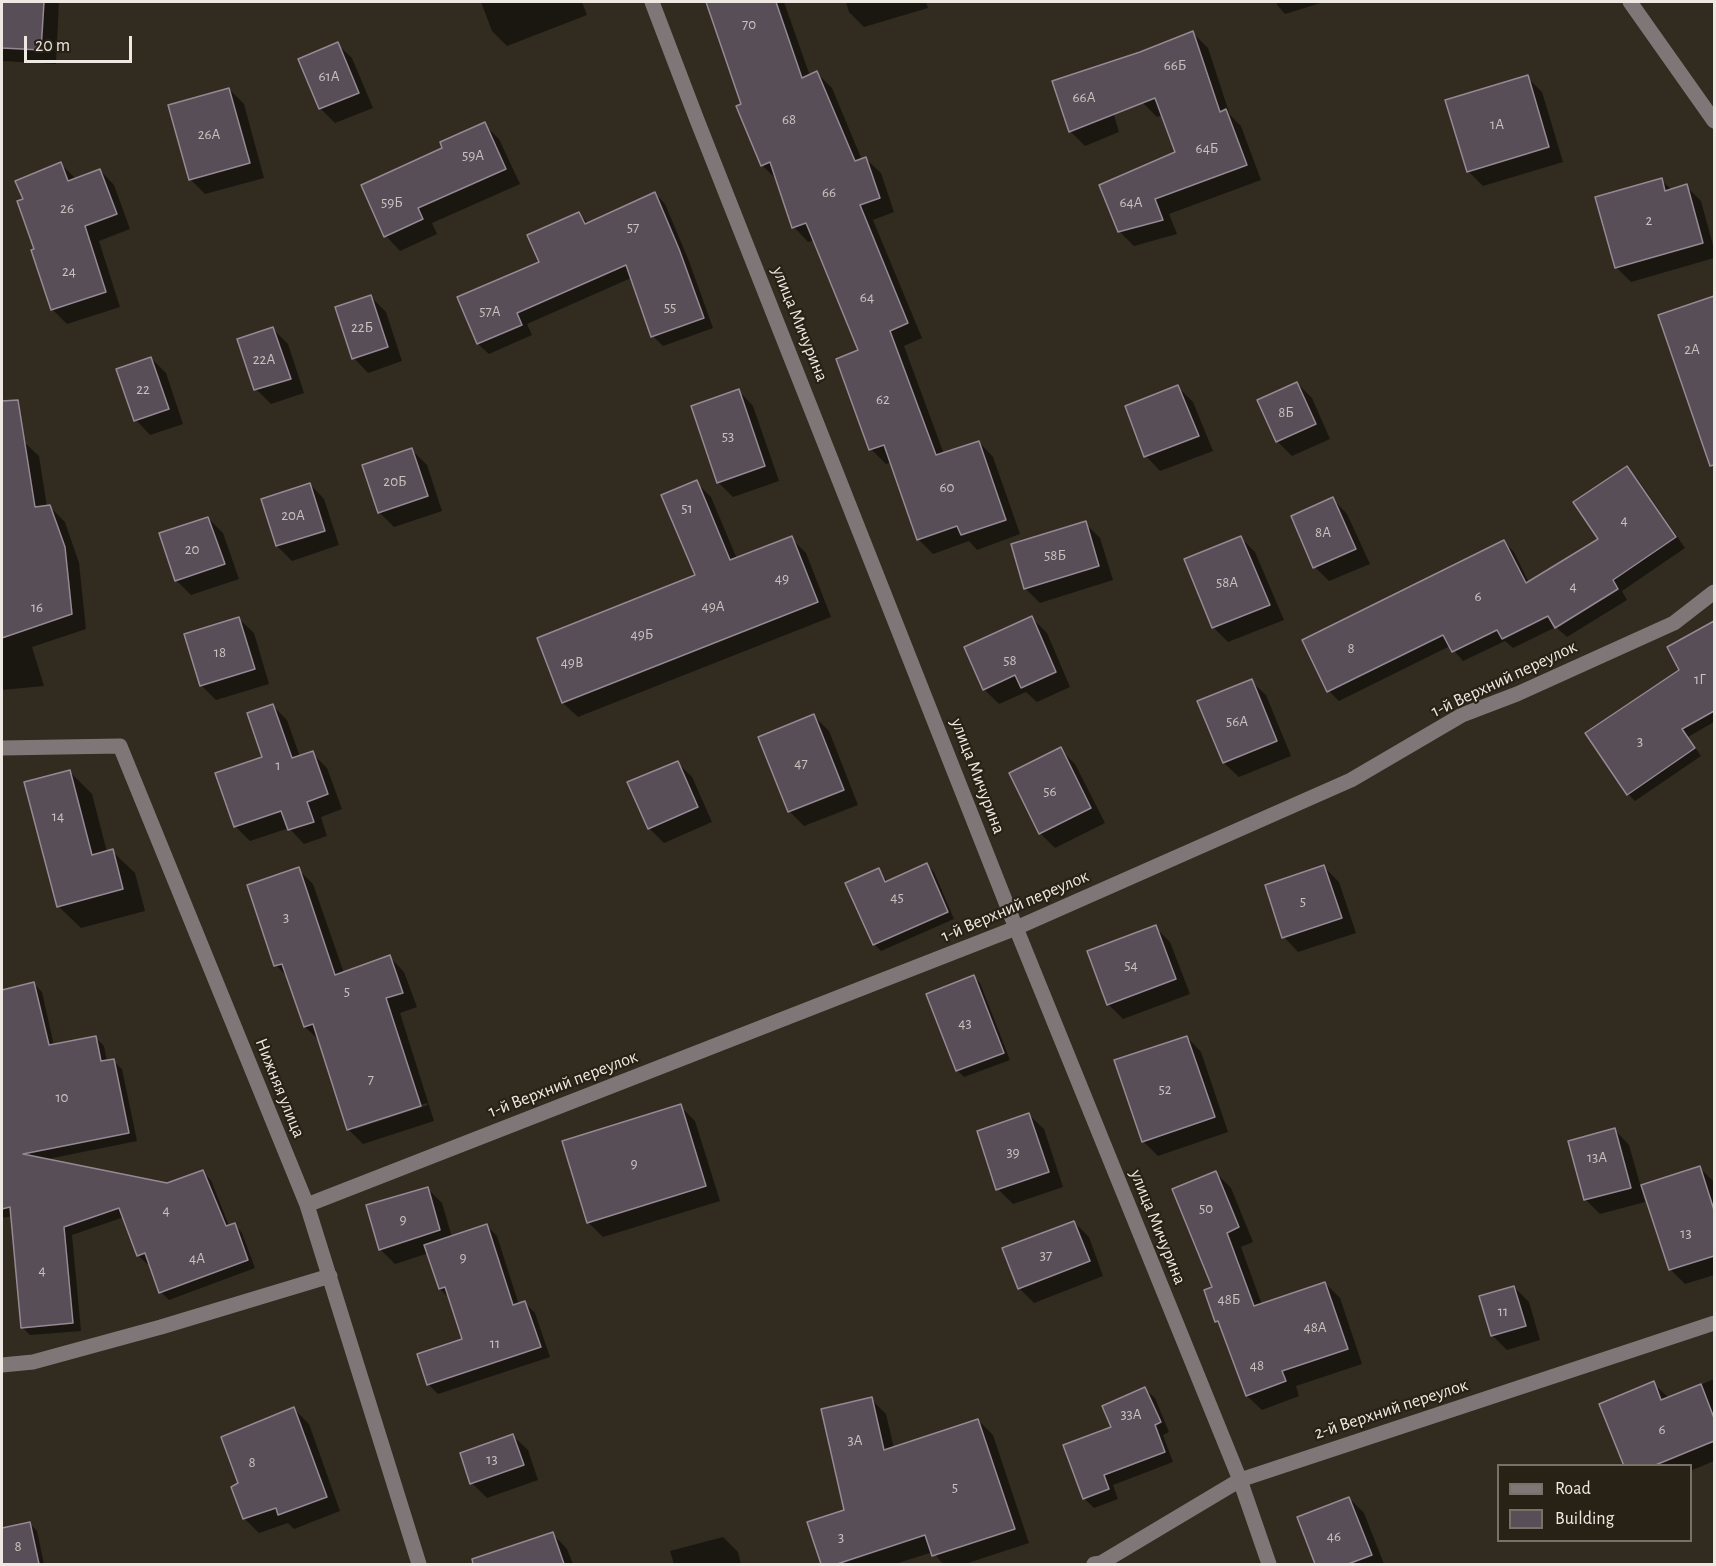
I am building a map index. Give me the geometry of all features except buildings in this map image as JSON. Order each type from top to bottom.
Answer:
[{"type":"street","name":"улица Мичурина","points":[[652,2],[1016,928],[1240,1480],[1269,1564]]},
{"type":"street","points":[[1630,2],[1714,121]]},
{"type":"street","name":"1-й Верхний переулок","points":[[307,1205],[1016,928],[1352,780],[1462,715],[1517,694],[1674,623],[1714,592]]},
{"type":"street","name":"Нижняя улица","points":[[2,748],[120,746],[307,1205],[419,1564]]},
{"type":"street","points":[[2,1365],[43,1359],[161,1327],[330,1276]]},
{"type":"street","name":"2-й Верхний переулок","points":[[1094,1564],[1101,1563],[1240,1480],[1714,1323]]}]
